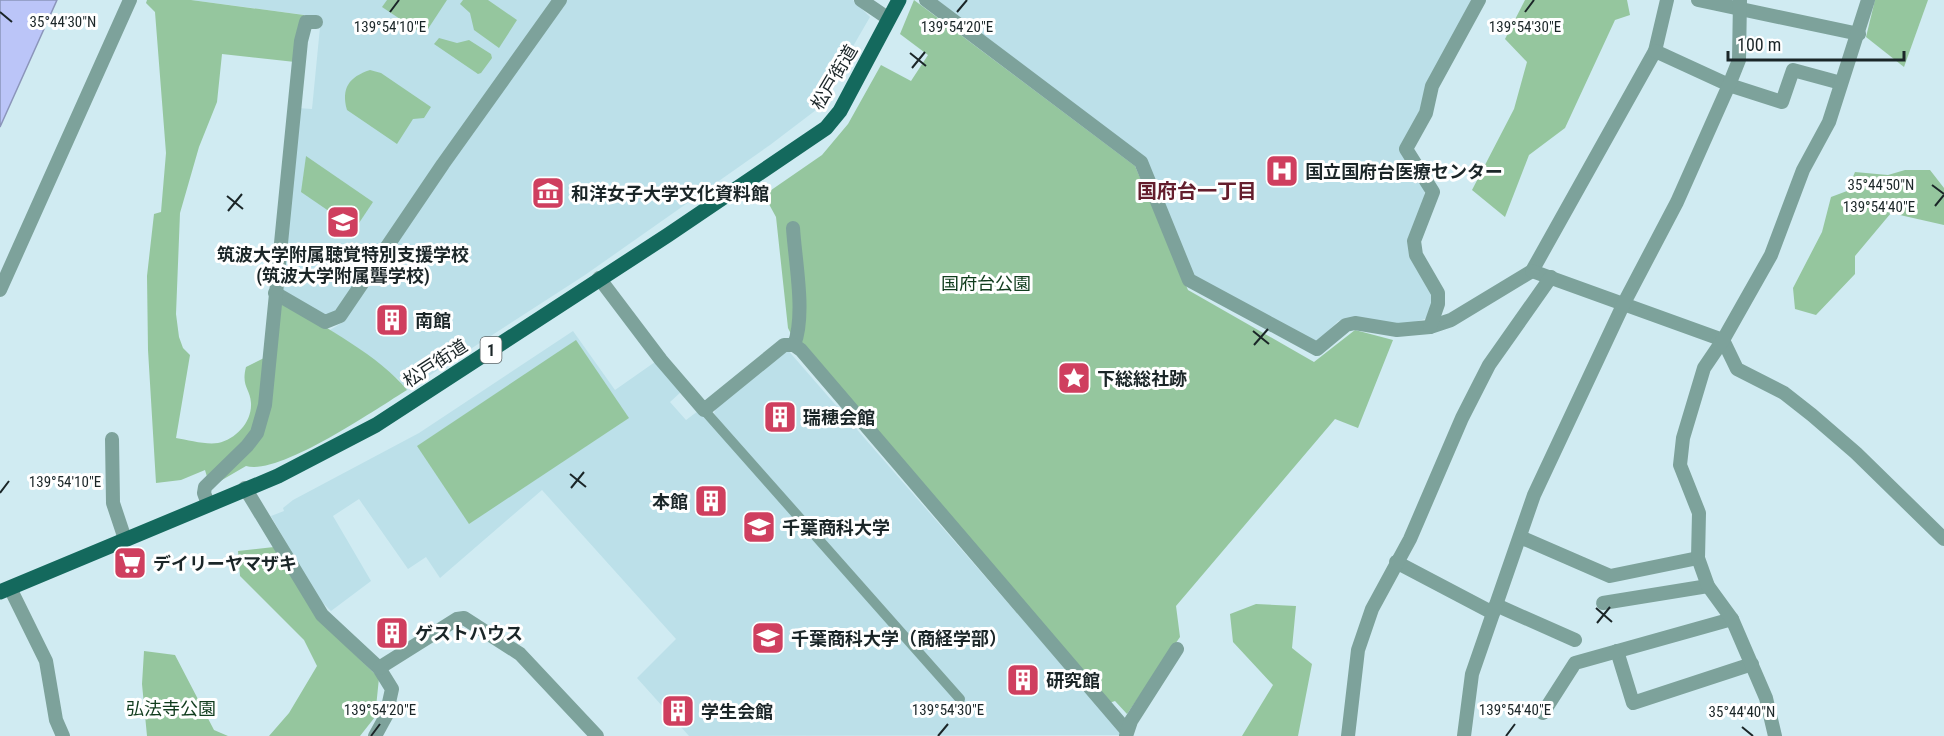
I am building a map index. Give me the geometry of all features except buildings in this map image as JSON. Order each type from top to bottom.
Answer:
[{"type":"main road","name":"松戸街道","points":[[5,590],[245,488],[293,470],[376,425],[736,190],[826,128],[840,111],[898,0]]},
{"type":"street","points":[[0,290],[130,0]]},
{"type":"street","points":[[275,293],[325,322],[340,316],[443,164],[560,0]]},
{"type":"street","points":[[861,0],[889,19]]},
{"type":"street","points":[[926,0],[1141,162],[1189,280],[1317,349],[1346,325],[1355,323],[1397,330],[1430,327],[1451,320],[1532,271],[1655,51],[1667,0]]},
{"type":"street","points":[[1430,327],[1438,304],[1438,293],[1416,255],[1414,241],[1433,192],[1406,149],[1426,113],[1432,86],[1479,0]]},
{"type":"street","points":[[1698,0],[1739,5],[1859,34]]},
{"type":"street","points":[[1775,736],[1766,698],[1752,664],[1732,619],[1708,586],[1698,558],[1699,513],[1680,465],[1683,438],[1704,368],[1723,340],[1772,255],[1803,170],[1829,122],[1868,0]]},
{"type":"street","points":[[1464,736],[1472,674],[1534,495],[1624,303],[1677,202],[1729,85],[1738,60],[1739,5]]},
{"type":"street","points":[[208,504],[204,493],[205,487],[247,446],[260,423],[266,405],[301,41],[306,22],[316,22]]},
{"type":"street","points":[[1655,51],[1729,85],[1782,102],[1793,70],[1841,83]]},
{"type":"street","points":[[793,228],[798,297],[798,336],[794,345]]},
{"type":"street","points":[[1532,271],[1723,340],[1737,369],[1784,393],[1809,413],[1856,453],[1943,537]]},
{"type":"street","points":[[1348,736],[1358,650],[1372,609],[1410,539],[1462,418],[1489,365],[1551,277]]},
{"type":"street","points":[[599,278],[661,360],[960,699]]},
{"type":"street","points":[[704,410],[784,345],[794,345],[1127,734]]},
{"type":"street","points":[[111,439],[113,503],[125,539]]},
{"type":"street","points":[[245,488],[322,615],[379,668],[392,689],[386,716],[375,736]]},
{"type":"street","points":[[1520,537],[1610,576],[1698,558]]},
{"type":"street","points":[[1396,562],[1495,609],[1575,640]]},
{"type":"street","points":[[1603,603],[1708,586]]},
{"type":"street","points":[[5,590],[46,661],[56,720],[63,736]]},
{"type":"street","points":[[379,668],[457,619],[464,618],[520,654],[597,736]]},
{"type":"street","points":[[1543,713],[1575,663],[1732,619]]},
{"type":"street","points":[[1127,734],[1131,721],[1177,649]]},
{"type":"street","points":[[1617,651],[1633,703],[1752,664]]},
{"type":"shaded area","name":"筑波大学附属聴覚特別支援学校 (筑波大学附属聾学校)","points":[[191,0],[554,0],[338,313],[324,315],[279,288],[298,108],[312,109],[321,17]]},
{"type":"shaded area","points":[[566,0],[853,0],[870,17],[816,110],[585,275],[407,390],[398,379],[330,330],[343,322],[389,252]]},
{"type":"shaded area","name":"国立国府台医療センター","points":[[937,0],[1475,0],[1402,152],[1424,185],[1425,199],[1408,248],[1431,292],[1433,301],[1428,318],[1398,327],[1358,319],[1338,321],[1313,347],[1190,276],[1145,158]]},
{"type":"shaded area","name":"千葉商科大学","points":[[573,331],[615,390],[655,362],[681,392],[670,402],[686,420],[698,411],[718,419],[714,413],[718,405],[786,348],[1123,735],[689,736],[637,678],[676,639],[542,490],[440,578],[426,557],[408,569],[359,499],[333,516],[371,581],[331,611],[316,596],[271,516],[284,511],[283,508],[293,500],[419,433]]},
{"type":"green space","points":[[147,0],[191,0],[304,15],[295,62],[222,54],[217,102],[199,147],[180,213],[176,314],[179,337],[183,348],[190,355],[176,438],[218,443],[231,438],[242,429],[251,410],[245,383],[246,367],[276,352],[280,305],[287,304],[351,343],[382,366],[407,390],[351,425],[303,451],[281,461],[261,466],[246,466],[210,487],[205,470],[181,480],[156,483],[148,350],[147,276],[154,214],[161,212],[166,153],[155,12],[146,3]]},
{"type":"green space","points":[[387,0],[447,0],[424,35],[382,7]]},
{"type":"green space","points":[[463,0],[488,0],[517,20],[499,48],[474,30],[470,13],[460,4]]},
{"type":"green space","name":"国府台公園","points":[[914,0],[1135,166],[1188,290],[1314,362],[1355,330],[1393,340],[1358,428],[1335,419],[1176,606],[1180,637],[1127,714],[1115,701],[1109,703],[796,344],[788,328],[776,217],[764,195],[822,155],[848,124],[881,65],[911,81],[928,55],[900,34]]},
{"type":"green space","points":[[1525,0],[1627,0],[1630,15],[1615,20],[1565,128],[1529,155],[1505,217],[1472,190],[1514,109],[1527,62],[1505,39]]},
{"type":"green space","points":[[1875,0],[1928,0],[1904,67],[1866,37]]},
{"type":"green space","points":[[439,38],[457,43],[469,40],[491,54],[492,58],[478,74],[434,44]]},
{"type":"green space","points":[[370,70],[381,73],[431,107],[424,118],[413,119],[397,144],[347,110],[345,95],[348,84],[357,76]]},
{"type":"green space","points":[[306,156],[373,202],[355,229],[301,192]]},
{"type":"green space","points":[[1905,170],[1930,170],[1944,188],[1944,225],[1891,213],[1855,256],[1855,274],[1816,315],[1795,309],[1793,288],[1822,232],[1831,197],[1847,191],[1855,172],[1888,175]]},
{"type":"green space","points":[[576,340],[629,418],[469,524],[417,446]]},
{"type":"green space","points":[[274,547],[316,617],[379,678],[375,717],[360,736],[269,736],[289,713],[317,666],[304,640],[240,576],[238,551]]},
{"type":"green space","points":[[1256,604],[1296,606],[1292,648],[1312,664],[1298,736],[1242,736],[1273,685],[1233,642],[1230,614]]},
{"type":"green space","name":"弘法寺公園","points":[[144,651],[175,655],[214,730],[228,736],[147,736],[142,684]]},
{"type":"water","points":[[0,0],[57,0],[0,127]]},
{"type":"place","name":"国立国府台医療センター","points":[[1282,171]]},
{"type":"place","name":"和洋女子大学文化資料館","points":[[548,193]]},
{"type":"place","name":"筑波大学附属聴覚特別支援学校 (筑波大学附属聾学校)","points":[[343,222]]},
{"type":"place","name":"南館","points":[[392,320]]},
{"type":"place","name":"下総総社跡","points":[[1074,378]]},
{"type":"place","name":"瑞穂会館","points":[[780,417]]},
{"type":"place","name":"本館","points":[[711,501]]},
{"type":"place","name":"千葉商科大学","points":[[759,527]]},
{"type":"place","name":"デイリーヤマザキ","points":[[130,563]]},
{"type":"place","name":"ゲストハウス","points":[[392,633]]},
{"type":"place","name":"千葉商科大学（商経学部）","points":[[768,638]]},
{"type":"place","name":"研究館","points":[[1023,680]]},
{"type":"place","name":"学生会館","points":[[678,711]]},
{"type":"district","name":"国府台一丁目","points":[[1197,191]]}]
